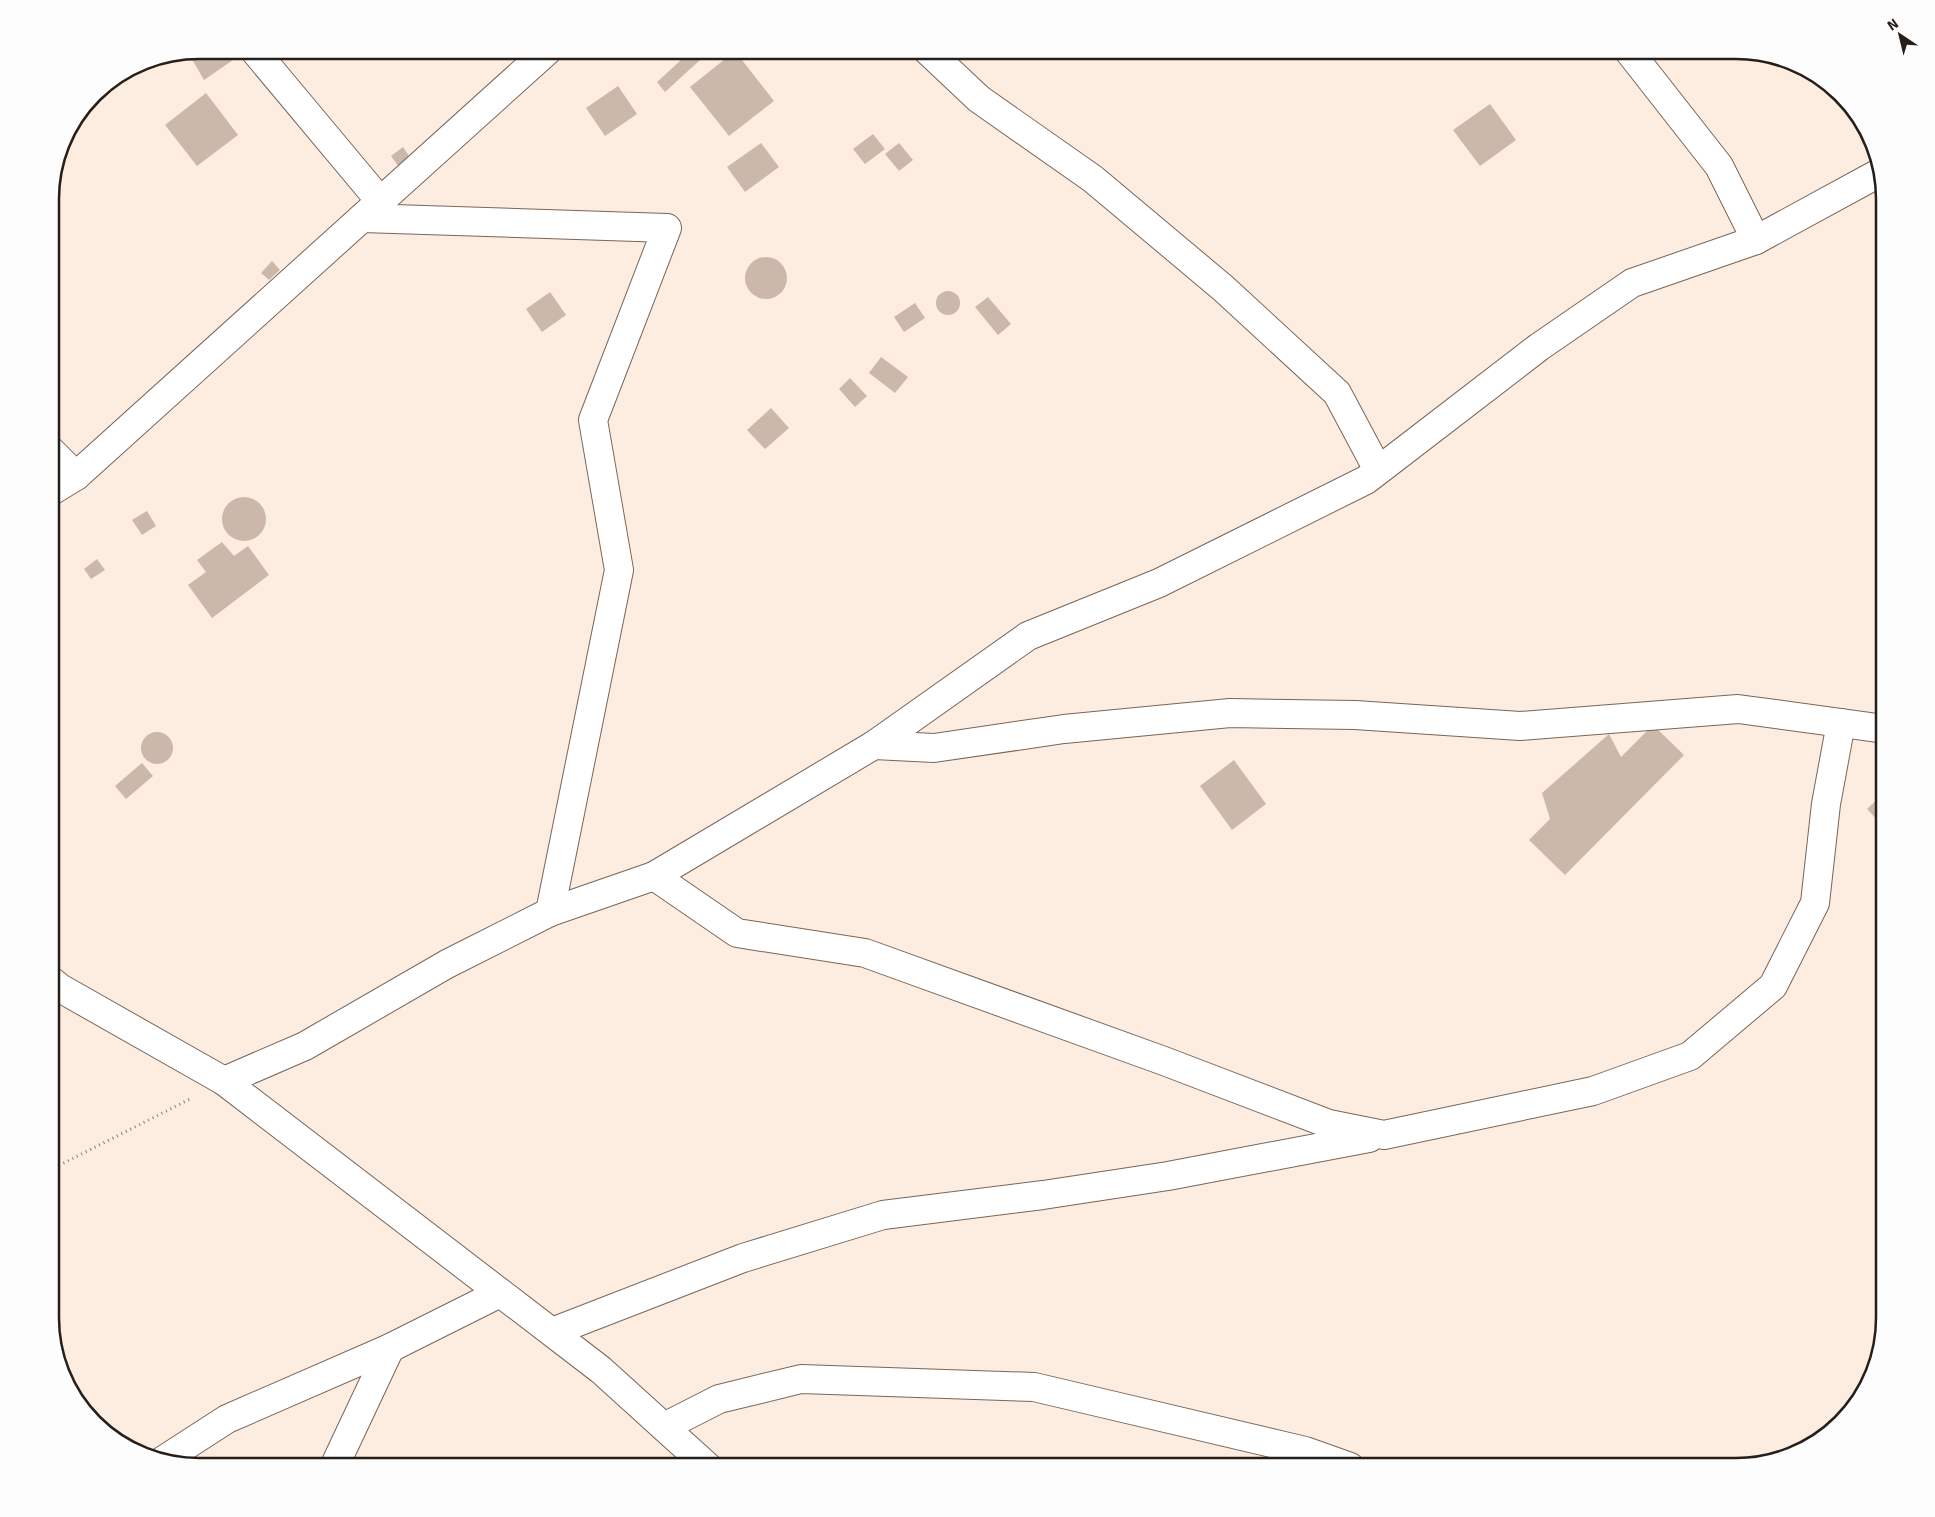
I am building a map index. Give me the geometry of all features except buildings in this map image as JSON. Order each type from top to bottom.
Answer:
[{"type":"street","points":[[261,59],[371,210]]},
{"type":"street","points":[[59,486],[76,476],[538,59]]},
{"type":"street","points":[[937,59],[979,99],[1093,178],[1223,288],[1337,393],[1378,470]]},
{"type":"street","points":[[1635,59],[1719,166],[1756,240]]},
{"type":"street","points":[[224,1081],[305,1046],[447,964],[550,912],[654,876],[874,745],[1028,636],[1159,583],[1366,480],[1539,347],[1632,283],[1756,240],[1874,175]]},
{"type":"street","points":[[371,210],[667,228],[593,420],[619,570],[550,912]]},
{"type":"street","points":[[59,459],[76,476]]},
{"type":"street","points":[[874,745],[934,748],[1064,729],[1230,714],[1355,715],[1520,726],[1738,709],[1876,728]]},
{"type":"street","points":[[552,1332],[743,1258],[883,1215],[1043,1195],[1139,1180],[1384,1135],[1593,1091],[1690,1056],[1773,986],[1815,903],[1826,804],[1841,723]]},
{"type":"street","points":[[654,876],[737,933],[865,953],[1164,1061],[1329,1124],[1384,1135]]},
{"type":"street","points":[[59,987],[224,1081],[601,1370],[698,1458]]},
{"type":"street","points":[[170,1456],[227,1418],[390,1348],[500,1293]]},
{"type":"street","points":[[338,1458],[390,1348]]},
{"type":"street","points":[[664,1427],[718,1399],[801,1379],[1034,1387],[1305,1451],[1325,1458]]},
{"type":"path","points":[[59,1165],[224,1081]]}]
